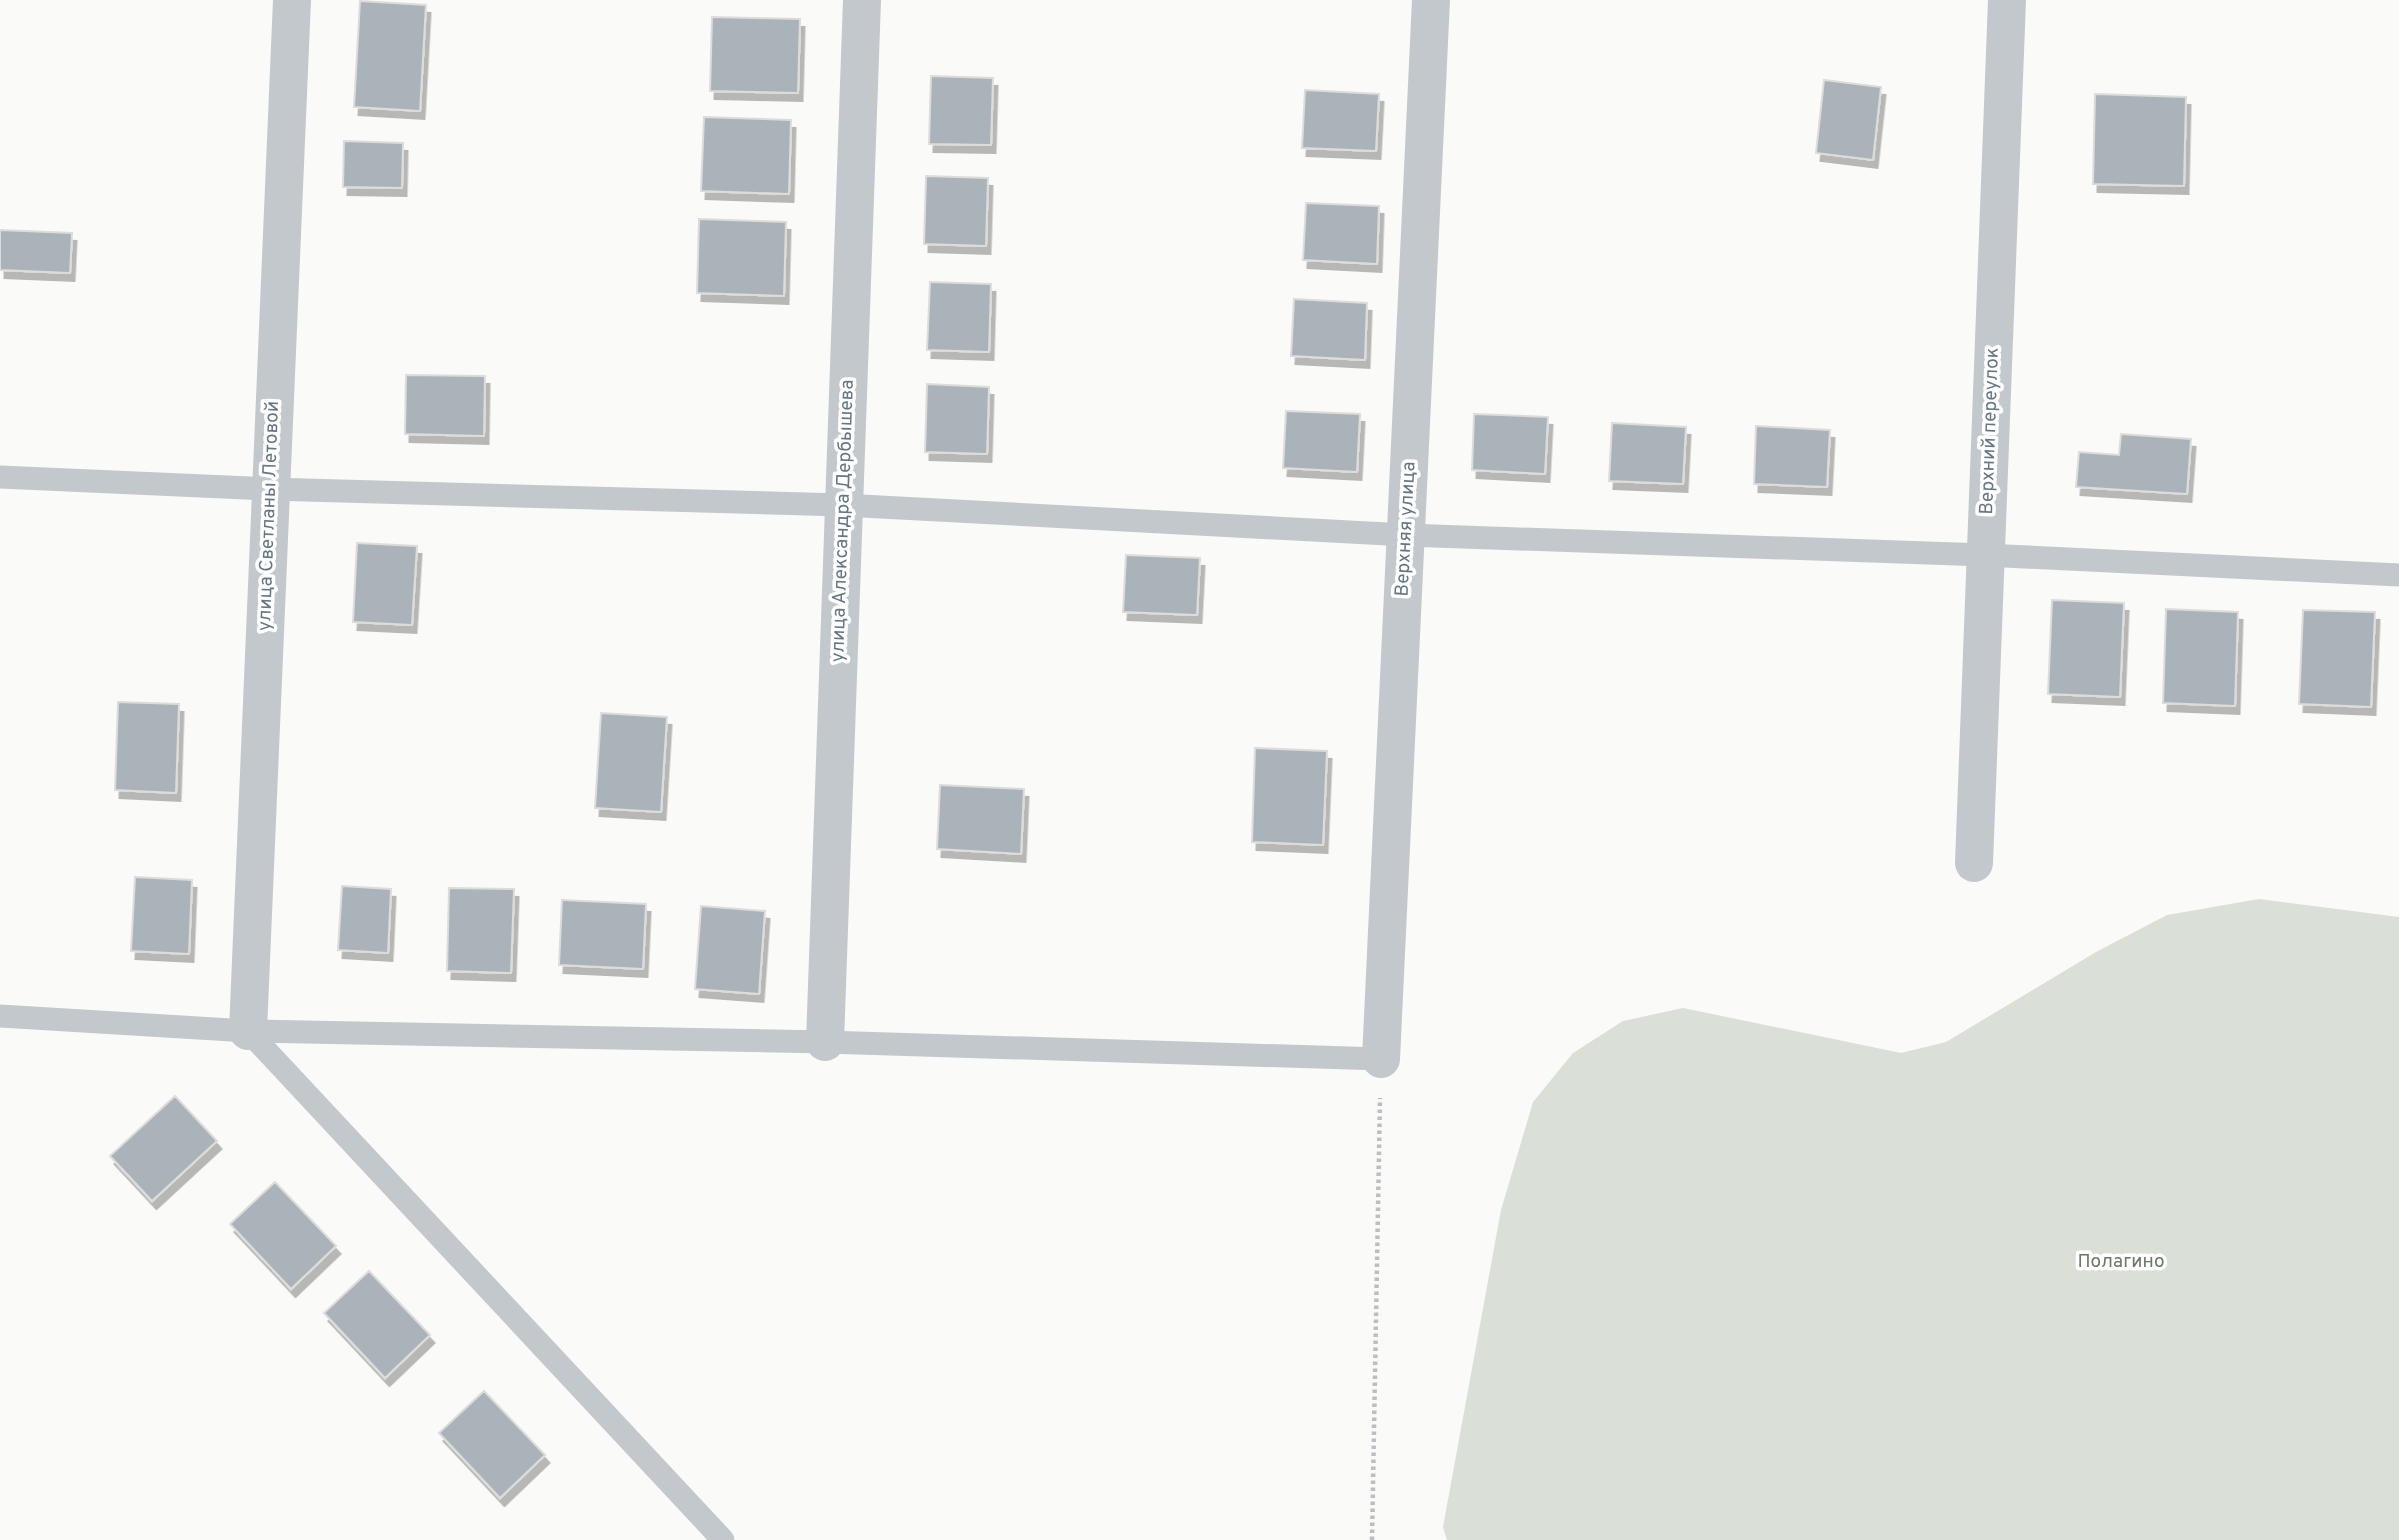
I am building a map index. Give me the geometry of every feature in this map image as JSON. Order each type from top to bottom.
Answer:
[{"type":"street","name":"улица Светланы Летовой","points":[[248,1031],[292,0]]},
{"type":"street","name":"улица Александра Дербышева","points":[[825,1042],[862,0]]},
{"type":"street","name":"Верхняя улица","points":[[1381,1059],[1431,0]]},
{"type":"street","name":"Верхний переулок","points":[[1973,863],[2007,0]]},
{"type":"lane","points":[[0,477],[270,489],[843,505],[1406,535],[1985,555],[2399,575]]},
{"type":"lane","points":[[0,1016],[248,1031],[825,1042],[1381,1059]]},
{"type":"lane","points":[[248,1031],[723,1540]]},
{"type":"path","points":[[1372,1540],[1381,1059]]},
{"type":"green space","name":"Полагино","points":[[2259,899],[2399,917],[2399,1540],[1447,1540],[1443,1527],[1501,1210],[1533,1102],[1573,1053],[1623,1021],[1683,1008],[1901,1053],[1946,1042],[2096,952],[2167,915]]},
{"type":"building","points":[[360,1],[426,5],[420,111],[354,107]]},
{"type":"building","points":[[712,17],[800,19],[798,93],[710,91]]},
{"type":"building","points":[[931,76],[993,78],[991,145],[929,144]]},
{"type":"building","points":[[1824,80],[1881,87],[1873,160],[1816,153]]},
{"type":"building","points":[[1305,90],[1379,94],[1376,151],[1302,148]]},
{"type":"building","points":[[2095,94],[2186,97],[2184,186],[2093,184]]},
{"type":"building","points":[[704,117],[791,120],[789,194],[701,191]]},
{"type":"building","points":[[344,141],[403,143],[402,188],[343,187]]},
{"type":"building","points":[[926,176],[988,178],[986,246],[924,244]]},
{"type":"building","points":[[1306,203],[1379,206],[1377,264],[1303,260]]},
{"type":"building","points":[[699,219],[786,222],[784,296],[697,293]]},
{"type":"building","points":[[0,230],[72,233],[70,273],[0,270]]},
{"type":"building","points":[[930,282],[991,284],[989,352],[927,350]]},
{"type":"building","points":[[1294,299],[1367,303],[1365,360],[1291,356]]},
{"type":"building","points":[[406,375],[485,376],[484,436],[405,434]]},
{"type":"building","points":[[927,384],[989,387],[987,454],[925,452]]},
{"type":"building","points":[[1286,411],[1360,414],[1357,472],[1283,468]]},
{"type":"building","points":[[1474,414],[1548,417],[1545,474],[1472,470]]},
{"type":"building","points":[[1612,423],[1686,427],[1683,484],[1609,481]]},
{"type":"building","points":[[1756,426],[1830,430],[1827,487],[1754,484]]},
{"type":"building","points":[[2121,434],[2191,439],[2187,494],[2076,487],[2079,452],[2119,455]]},
{"type":"building","points":[[357,543],[417,546],[412,625],[353,622]]},
{"type":"building","points":[[1126,555],[1200,558],[1197,615],[1123,612]]},
{"type":"building","points":[[2052,600],[2124,603],[2120,697],[2048,694]]},
{"type":"building","points":[[2166,609],[2238,612],[2235,706],[2163,703]]},
{"type":"building","points":[[2303,610],[2375,612],[2371,707],[2299,704]]},
{"type":"building","points":[[118,702],[179,704],[176,793],[115,790]]},
{"type":"building","points":[[601,713],[667,717],[661,812],[595,808]]},
{"type":"building","points":[[1255,748],[1327,751],[1323,845],[1252,842]]},
{"type":"building","points":[[940,785],[1024,789],[1021,854],[937,849]]},
{"type":"building","points":[[135,877],[192,880],[189,954],[131,951]]},
{"type":"building","points":[[342,886],[391,889],[388,953],[338,950]]},
{"type":"building","points":[[449,888],[514,889],[511,973],[447,971]]},
{"type":"building","points":[[562,900],[646,904],[643,969],[559,965]]},
{"type":"building","points":[[701,906],[765,911],[759,994],[695,989]]},
{"type":"building","points":[[175,1096],[217,1141],[152,1201],[110,1156]]},
{"type":"building","points":[[275,1182],[336,1246],[291,1289],[230,1224]]},
{"type":"building","points":[[369,1271],[430,1335],[385,1378],[324,1313]]},
{"type":"building","points":[[484,1391],[545,1455],[500,1498],[439,1433]]}]
